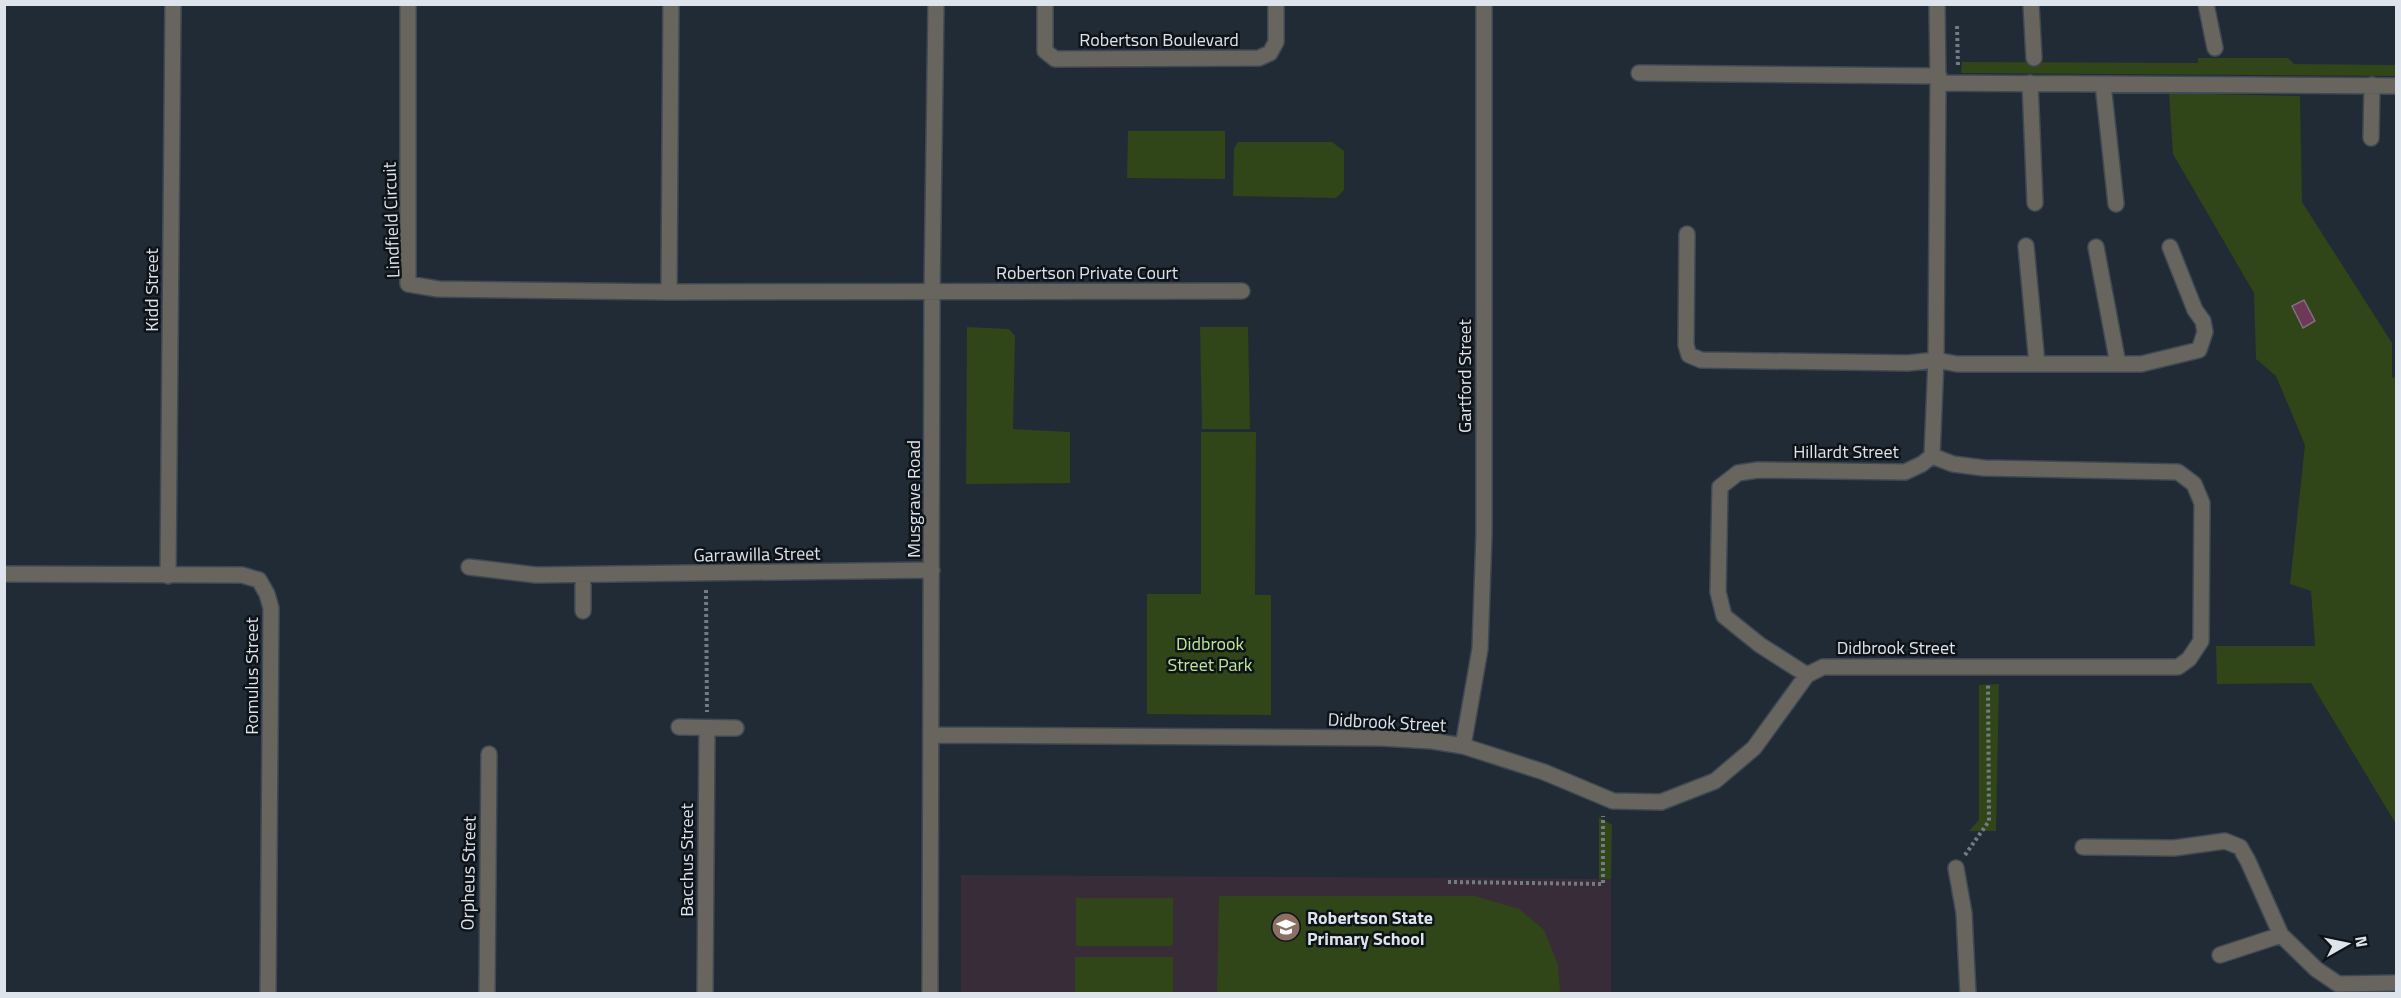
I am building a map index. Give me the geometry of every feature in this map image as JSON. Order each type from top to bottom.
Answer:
[{"type":"street","name":"Kidd Street","points":[[168,576],[173,4]]},
{"type":"street","name":"Lindfield Circuit","points":[[408,4],[408,284],[438,289],[932,293]]},
{"type":"street","points":[[669,292],[671,4]]},
{"type":"street","name":"Musgrave Road","points":[[930,993],[932,293],[936,4]]},
{"type":"street","name":"Robertson Boulevard","points":[[1046,4],[1045,51],[1055,59],[1078,59],[1259,58],[1270,54],[1276,42],[1276,4]]},
{"type":"street","name":"Gartford Street","points":[[1463,746],[1480,649],[1484,534],[1484,4]]},
{"type":"street","points":[[1932,456],[1936,360],[1937,4]]},
{"type":"street","points":[[2031,4],[2034,58]]},
{"type":"street","points":[[2206,4],[2215,48]]},
{"type":"street","points":[[1640,73],[2030,83],[2397,86]]},
{"type":"street","points":[[2030,83],[2035,203]]},
{"type":"street","points":[[2103,84],[2116,204]]},
{"type":"street","points":[[2371,138],[2372,85]]},
{"type":"street","points":[[1687,234],[1686,345],[1689,355],[1701,360],[1908,363],[1936,360],[1957,364],[2141,364],[2199,350],[2204,342],[2203,321],[2195,310],[2170,247]]},
{"type":"street","points":[[2026,246],[2037,364]]},
{"type":"street","points":[[2096,247],[2118,364]]},
{"type":"street","name":"Robertson Private Court","points":[[932,293],[1242,291]]},
{"type":"street","name":"Didbrook Street","points":[[932,735],[1381,738],[1432,741],[1463,746],[1544,772],[1613,801],[1661,802],[1715,781],[1754,748],[1807,675],[1823,667],[2178,667],[2189,659],[2201,641],[2202,503],[2194,484],[2178,472],[1984,468],[1953,464],[1932,456]]},
{"type":"street","name":"Hillardt Street","points":[[1807,675],[1760,645],[1724,616],[1718,592],[1720,487],[1738,473],[1758,470],[1905,472],[1932,456]]},
{"type":"street","name":"Garrawilla Street","points":[[469,567],[536,575],[932,570]]},
{"type":"street","name":"Romulus Street","points":[[4,574],[242,575],[259,580],[267,594],[271,609],[268,993]]},
{"type":"street","points":[[583,574],[583,611]]},
{"type":"street","points":[[680,727],[736,728]]},
{"type":"street","name":"Bacchus Street","points":[[705,993],[707,728]]},
{"type":"street","name":"Orpheus Street","points":[[487,993],[489,754]]},
{"type":"street","points":[[2083,847],[2174,848],[2225,841],[2240,847],[2281,935],[2316,969],[2338,984],[2397,983]]},
{"type":"street","points":[[1956,868],[1964,914],[1968,993]]},
{"type":"street","points":[[2220,955],[2281,935]]},
{"type":"path","points":[[1957,15],[1958,68]]},
{"type":"path","points":[[706,574],[707,728]]},
{"type":"path","points":[[1956,868],[1989,821],[1988,667]]},
{"type":"path","points":[[1448,882],[1603,884],[1604,797]]},
{"type":"shaded area","name":"Robertson State Primary School","points":[[961,875],[1611,879],[1611,993],[961,994]]},
{"type":"green space","points":[[2198,58],[2288,58],[2294,64],[2396,65],[2396,76],[1961,73],[1962,62],[2198,63]]},
{"type":"green space","points":[[2169,93],[2300,96],[2302,202],[2392,343],[2392,377],[2396,378],[2396,824],[2311,683],[2217,684],[2216,646],[2315,646],[2311,591],[2290,584],[2305,445],[2276,376],[2256,359],[2254,293],[2173,154]]},
{"type":"green space","points":[[1128,131],[1225,131],[1225,179],[1127,178]]},
{"type":"green space","points":[[1238,142],[1332,142],[1344,151],[1344,190],[1336,198],[1233,196],[1234,148]]},
{"type":"green space","points":[[967,327],[1009,329],[1015,336],[1013,429],[1070,432],[1070,483],[966,484]]},
{"type":"green space","points":[[1200,327],[1248,327],[1250,429],[1202,429]]},
{"type":"green space","name":"Didbrook Street Park","points":[[1201,432],[1256,432],[1255,595],[1271,595],[1271,715],[1147,714],[1147,594],[1201,594]]},
{"type":"green space","points":[[1999,684],[1996,831],[1969,831],[1979,820],[1979,685]]},
{"type":"green space","points":[[1599,817],[1612,825],[1611,879],[1599,879]]},
{"type":"green space","points":[[1219,896],[1475,896],[1519,909],[1544,930],[1558,965],[1560,993],[1217,993]]},
{"type":"green space","points":[[1076,898],[1173,898],[1173,944],[1171,946],[1076,946]]},
{"type":"green space","points":[[1075,957],[1173,957],[1173,993],[1075,993]]},
{"type":"building","points":[[2304,300],[2315,321],[2303,328],[2292,306]]},
{"type":"place","name":"Robertson State Primary School","points":[[1286,927]]}]
